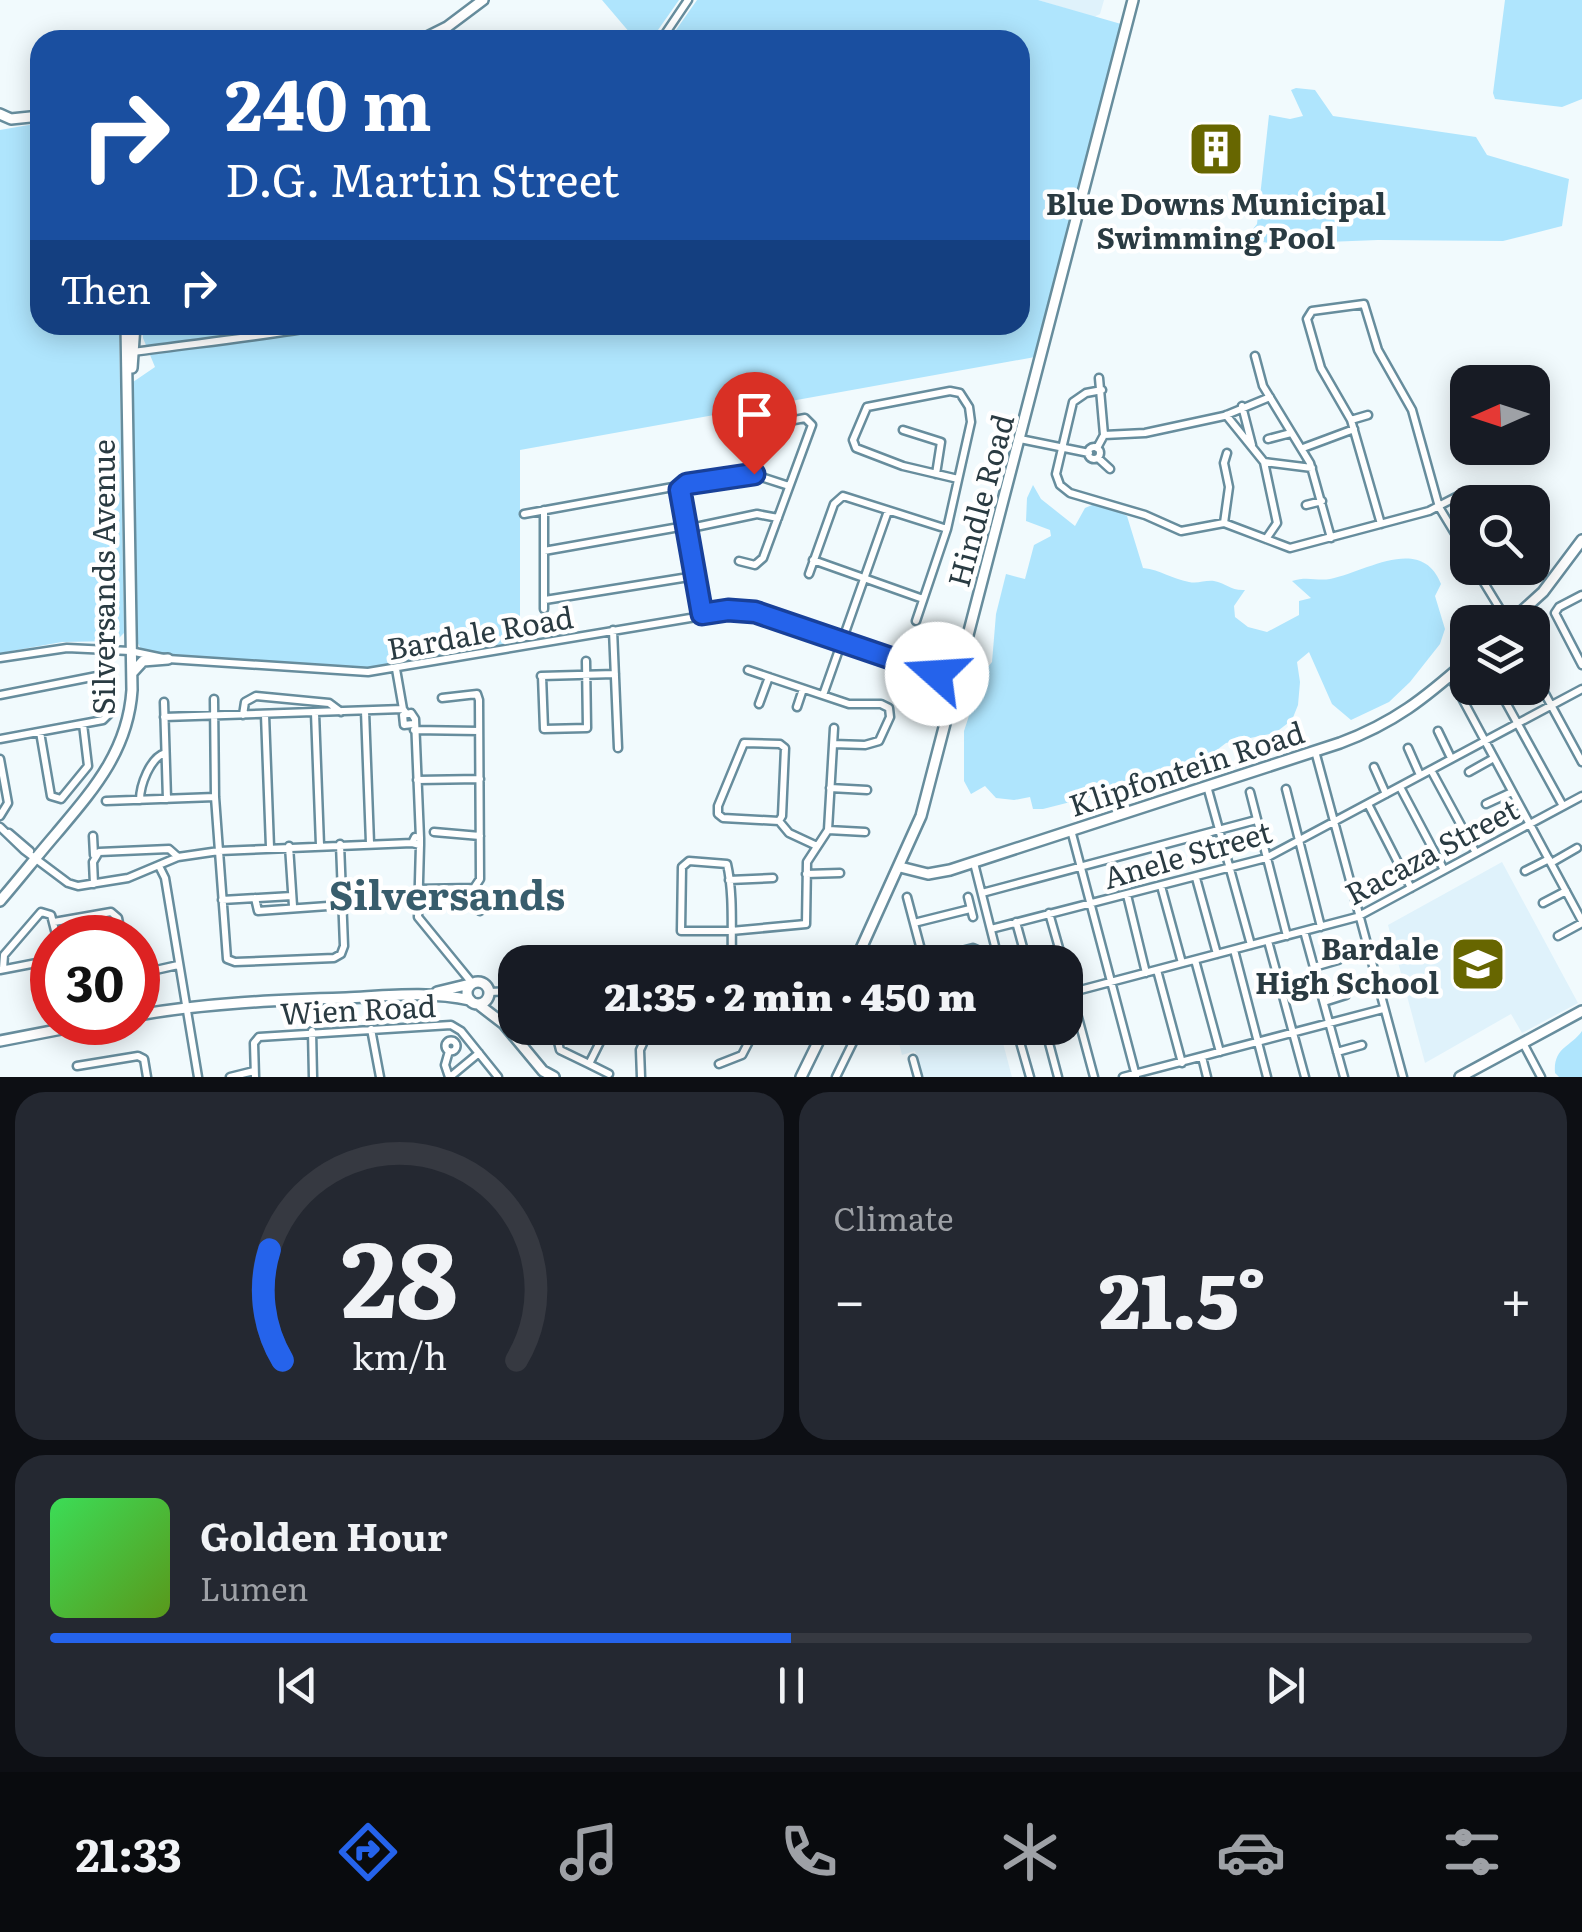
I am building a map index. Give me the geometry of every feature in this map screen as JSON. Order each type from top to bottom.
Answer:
[{"type":"street","points":[[441,30],[483,0]]},
{"type":"street","points":[[451,30],[491,0]]},
{"type":"street","points":[[667,30],[688,0]]},
{"type":"street","name":"Hindle Road","points":[[863,945],[921,816],[1136,0]]},
{"type":"street","points":[[0,114],[11,120],[30,117]]},
{"type":"street","points":[[1381,524],[1351,420],[1318,360],[1307,319],[1312,311],[1362,302],[1378,350],[1412,410],[1439,507],[1450,525]]},
{"type":"street","name":"Silversands Avenue","points":[[128,335],[131,352]]},
{"type":"street","name":"Silversands Avenue","points":[[0,901],[34,854],[100,782],[128,722],[132,675],[128,390],[134,335]]},
{"type":"street","points":[[131,352],[273,335]]},
{"type":"street","points":[[1255,356],[1261,380],[1312,468],[1331,538]]},
{"type":"street","points":[[1097,448],[1104,436],[1099,378]]},
{"type":"street","points":[[1102,390],[1074,400],[1056,478],[1070,492],[1145,515],[1184,532],[1224,523],[1290,548],[1450,501]]},
{"type":"street","points":[[916,621],[947,529],[972,422],[969,407],[960,393],[950,392],[867,407],[853,440],[856,448],[903,466],[958,479]]},
{"type":"street","points":[[1104,436],[1144,433],[1226,415],[1270,397]]},
{"type":"street","points":[[1242,406],[1252,446]]},
{"type":"street","points":[[1226,415],[1264,462],[1276,523],[1266,539]]},
{"type":"street","points":[[1351,420],[1368,415]]},
{"type":"street","points":[[739,562],[761,562],[812,422],[800,418],[772,424]]},
{"type":"street","points":[[1303,448],[1354,429]]},
{"type":"street","points":[[902,430],[941,442],[936,474]]},
{"type":"street","points":[[1268,439],[1292,432]]},
{"type":"street","points":[[1020,439],[1088,454],[1110,469]]},
{"type":"street","points":[[1088,454],[1097,448]]},
{"type":"street","points":[[1097,448],[1098,458]]},
{"type":"street","points":[[1224,523],[1229,487],[1224,463],[1227,454]]},
{"type":"street","points":[[1264,462],[1312,468]]},
{"type":"street","points":[[524,514],[749,473],[789,486]]},
{"type":"street","points":[[685,485],[680,494],[702,614]]},
{"type":"street","points":[[809,574],[839,498],[850,496],[947,529]]},
{"type":"street","points":[[1306,505],[1322,501]]},
{"type":"street","points":[[544,510],[544,605],[694,576]]},
{"type":"street","points":[[823,695],[888,511]]},
{"type":"street","points":[[544,551],[757,514],[778,518]]},
{"type":"street","points":[[1528,605],[1543,592],[1582,540]]},
{"type":"street","points":[[813,560],[923,599]]},
{"type":"street","points":[[1582,595],[1557,610],[1557,619],[1582,664]]},
{"type":"street","name":"Bardale Road","points":[[0,658],[53,648],[361,672],[728,610],[755,612],[957,681]]},
{"type":"street","points":[[612,630],[618,748]]},
{"type":"street","points":[[132,675],[143,661],[168,658]]},
{"type":"street","points":[[586,661],[586,675],[588,728],[546,731],[540,676],[586,675],[615,674]]},
{"type":"street","points":[[396,669],[404,711],[402,722],[407,726],[479,731]]},
{"type":"street","points":[[748,670],[849,704],[881,704],[890,711],[879,741],[865,746],[833,744]]},
{"type":"street","points":[[0,694],[106,675],[112,684],[106,718],[0,739]]},
{"type":"street","name":"Klipfontein Road","points":[[900,867],[928,874],[974,863],[1315,751],[1392,720],[1450,676]]},
{"type":"street","points":[[759,704],[769,677]]},
{"type":"street","points":[[797,707],[803,688]]},
{"type":"street","name":"Anele Street","points":[[991,929],[1266,858],[1582,688]]},
{"type":"street","points":[[442,698],[477,694],[480,880],[474,888]]},
{"type":"street","points":[[243,715],[244,704],[254,696],[329,703],[341,712]]},
{"type":"street","points":[[214,699],[215,797],[226,959],[234,962],[339,956],[344,946],[340,844]]},
{"type":"street","points":[[164,702],[166,799]]},
{"type":"street","points":[[1466,705],[1582,922],[1558,936]]},
{"type":"street","points":[[1508,705],[1563,806]]},
{"type":"street","points":[[1551,705],[1582,762]]},
{"type":"street","points":[[365,711],[370,843]]},
{"type":"street","points":[[164,717],[404,711]]},
{"type":"street","points":[[315,713],[320,845]]},
{"type":"street","points":[[265,715],[270,847]]},
{"type":"street","points":[[40,732],[51,796],[61,800],[88,766],[83,724]]},
{"type":"street","points":[[414,727],[419,919],[471,984]]},
{"type":"street","points":[[731,945],[730,931],[729,880],[727,864],[684,863],[680,926],[686,932],[730,931],[806,924],[807,862],[828,830],[834,728]]},
{"type":"street","points":[[1438,731],[1451,758]]},
{"type":"street","points":[[779,821],[786,748],[780,744],[744,743],[717,812],[723,818],[779,821],[789,833],[816,846]]},
{"type":"street","points":[[1408,748],[1420,775]]},
{"type":"street","points":[[1315,751],[1402,1077]]},
{"type":"street","points":[[140,800],[152,763],[165,753]]},
{"type":"street","points":[[1469,772],[1494,758]]},
{"type":"street","points":[[0,759],[8,803],[0,816]]},
{"type":"street","points":[[1374,766],[1386,794]]},
{"type":"street","points":[[1431,770],[1476,853]]},
{"type":"street","points":[[416,780],[480,779]]},
{"type":"street","points":[[1207,786],[1251,945]]},
{"type":"street","points":[[1399,787],[1444,870]]},
{"type":"street","points":[[830,788],[867,790]]},
{"type":"street","points":[[1286,789],[1321,927]]},
{"type":"street","points":[[1250,792],[1288,936]]},
{"type":"street","points":[[1486,804],[1512,792]]},
{"type":"street","name":"Racaza Street","points":[[1083,989],[1357,917],[1582,796]]},
{"type":"street","points":[[106,801],[215,797]]},
{"type":"street","points":[[1368,804],[1411,888]]},
{"type":"street","points":[[982,893],[1256,820]]},
{"type":"street","points":[[4,830],[70,884],[128,878],[178,857],[219,850],[416,841]]},
{"type":"street","points":[[828,830],[865,832]]},
{"type":"street","points":[[1071,830],[1136,1075]]},
{"type":"street","points":[[434,832],[480,836]]},
{"type":"street","points":[[94,836],[94,884]]},
{"type":"street","points":[[289,846],[293,906]]},
{"type":"street","points":[[1525,871],[1577,848]]},
{"type":"street","points":[[94,856],[105,851],[170,849],[178,857]]},
{"type":"street","points":[[974,863],[995,945]]},
{"type":"street","points":[[159,866],[165,878],[198,1077]]},
{"type":"street","points":[[806,874],[840,872]]},
{"type":"street","points":[[729,880],[773,878]]},
{"type":"street","points":[[1196,878],[1217,954]]},
{"type":"street","points":[[1160,886],[1182,964]]},
{"type":"street","points":[[418,890],[474,888]]},
{"type":"street","points":[[474,888],[480,911]]},
{"type":"street","points":[[1543,902],[1582,892]]},
{"type":"street","points":[[1127,895],[1146,973]]},
{"type":"street","points":[[222,900],[292,896]]},
{"type":"street","points":[[914,923],[972,913],[968,896]]},
{"type":"street","points":[[907,897],[919,945]]},
{"type":"street","points":[[254,898],[258,912],[293,906],[342,905]]},
{"type":"street","points":[[1050,913],[1058,945]]},
{"type":"street","points":[[1016,922],[1022,945]]},
{"type":"street","points":[[30,923],[4,955],[2,969],[30,964]]},
{"type":"street","points":[[1304,931],[1344,1077]]},
{"type":"street","points":[[1268,940],[1306,1077]]},
{"type":"street","points":[[1234,950],[1268,1077]]},
{"type":"street","points":[[1195,960],[1220,1052]]},
{"type":"street","points":[[1314,967],[1338,960]]},
{"type":"street","points":[[160,969],[178,965]]},
{"type":"street","points":[[1157,970],[1182,1063]]},
{"type":"street","points":[[160,1011],[424,995],[482,982],[498,1013]]},
{"type":"street","points":[[471,984],[466,992],[498,1020]]},
{"type":"street","points":[[424,995],[474,1002],[498,993]]},
{"type":"street","points":[[1324,1002],[1346,996]]},
{"type":"street","points":[[1123,1077],[1383,1009]]},
{"type":"street","points":[[1460,1077],[1582,1011]]},
{"type":"street","name":"Wien Road","points":[[230,1077],[255,1074],[257,1038],[454,1026],[498,1077]]},
{"type":"street","points":[[371,1029],[380,1077]]},
{"type":"street","points":[[312,1032],[313,1077]]},
{"type":"street","points":[[0,1041],[30,1035]]},
{"type":"street","points":[[1083,1041],[1094,1077]]},
{"type":"street","points":[[1523,1043],[1541,1077]]},
{"type":"street","points":[[520,1045],[541,1074],[554,1077]]},
{"type":"street","points":[[559,1045],[608,1074]]},
{"type":"street","points":[[589,1064],[598,1045]]},
{"type":"street","points":[[640,1077],[642,1045]]},
{"type":"street","points":[[719,1064],[740,1058],[747,1045]]},
{"type":"street","points":[[802,1077],[817,1045]]},
{"type":"street","points":[[839,1076],[853,1045]]},
{"type":"street","points":[[1021,1045],[1030,1077]]},
{"type":"street","points":[[1050,1045],[1058,1077]]},
{"type":"street","points":[[1337,1052],[1362,1045]]},
{"type":"street","points":[[449,1051],[445,1064],[449,1077],[479,1053]]},
{"type":"street","points":[[77,1066],[138,1056],[144,1060],[147,1077]]},
{"type":"street","points":[[1202,1057],[1208,1077]]},
{"type":"street","points":[[913,1059],[918,1077]]},
{"type":"street","points":[[86,1065],[88,1077]]},
{"type":"shaded area","points":[[602,0],[679,0],[658,30],[628,30]]},
{"type":"shaded area","points":[[697,0],[1038,0],[1121,24],[1035,357],[520,450],[520,643],[388,667],[352,668],[172,655],[141,649],[134,636],[133,382],[155,367],[143,335],[1030,335],[1030,30],[676,30]]},
{"type":"shaded area","points":[[1038,0],[1104,0],[1100,14],[1094,17]]},
{"type":"shaded area","points":[[1505,0],[1582,0],[1582,99],[1562,107],[1495,99]]},
{"type":"shaded area","points":[[1291,90],[1315,90],[1333,116],[1476,137],[1487,155],[1569,179],[1562,226],[1503,241],[1275,244],[1245,239],[1257,224],[1269,115],[1290,119],[1303,116]]},
{"type":"shaded area","points":[[30,125],[30,335],[119,335],[124,633],[116,641],[62,642],[0,653],[0,130]]},
{"type":"shaded area","points":[[1033,485],[1041,499],[1075,526],[1085,508],[1099,502],[1127,516],[1143,568],[1189,582],[1214,581],[1245,590],[1234,606],[1235,617],[1248,627],[1267,632],[1299,615],[1299,601],[1311,598],[1292,581],[1330,579],[1391,560],[1420,561],[1432,569],[1441,584],[1435,596],[1445,629],[1440,644],[1389,702],[1351,720],[1332,704],[1309,652],[1297,662],[1300,682],[1292,720],[1275,733],[1226,743],[1188,772],[1043,809],[1033,809],[1030,797],[996,798],[985,786],[971,794],[964,781],[964,731],[983,673],[992,662],[996,614],[1006,574],[1025,579],[1034,545],[1051,536],[1050,530],[1026,521],[1027,498]]},
{"type":"shaded area","name":"Bardale High School","points":[[1502,862],[1578,1003],[1522,1033],[1511,1014],[1425,1063],[1388,925]]},
{"type":"shaded area","points":[[1582,1031],[1582,1077],[1559,1077],[1555,1073],[1557,1058]]},
{"type":"shaded area","points":[[899,1045],[1004,1045],[1012,1077],[922,1077],[915,1051],[902,1055]]},
{"type":"place","name":"Blue Downs Municipal Swimming Pool","points":[[1216,149]]},
{"type":"place","name":"Bardale High School","points":[[1478,964]]},
{"type":"district","name":"Silversands","points":[[447,892]]},
{"type":"route","points":[[754,474],[687,484],[680,490],[702,614],[728,610],[755,612],[937,674]]}]
